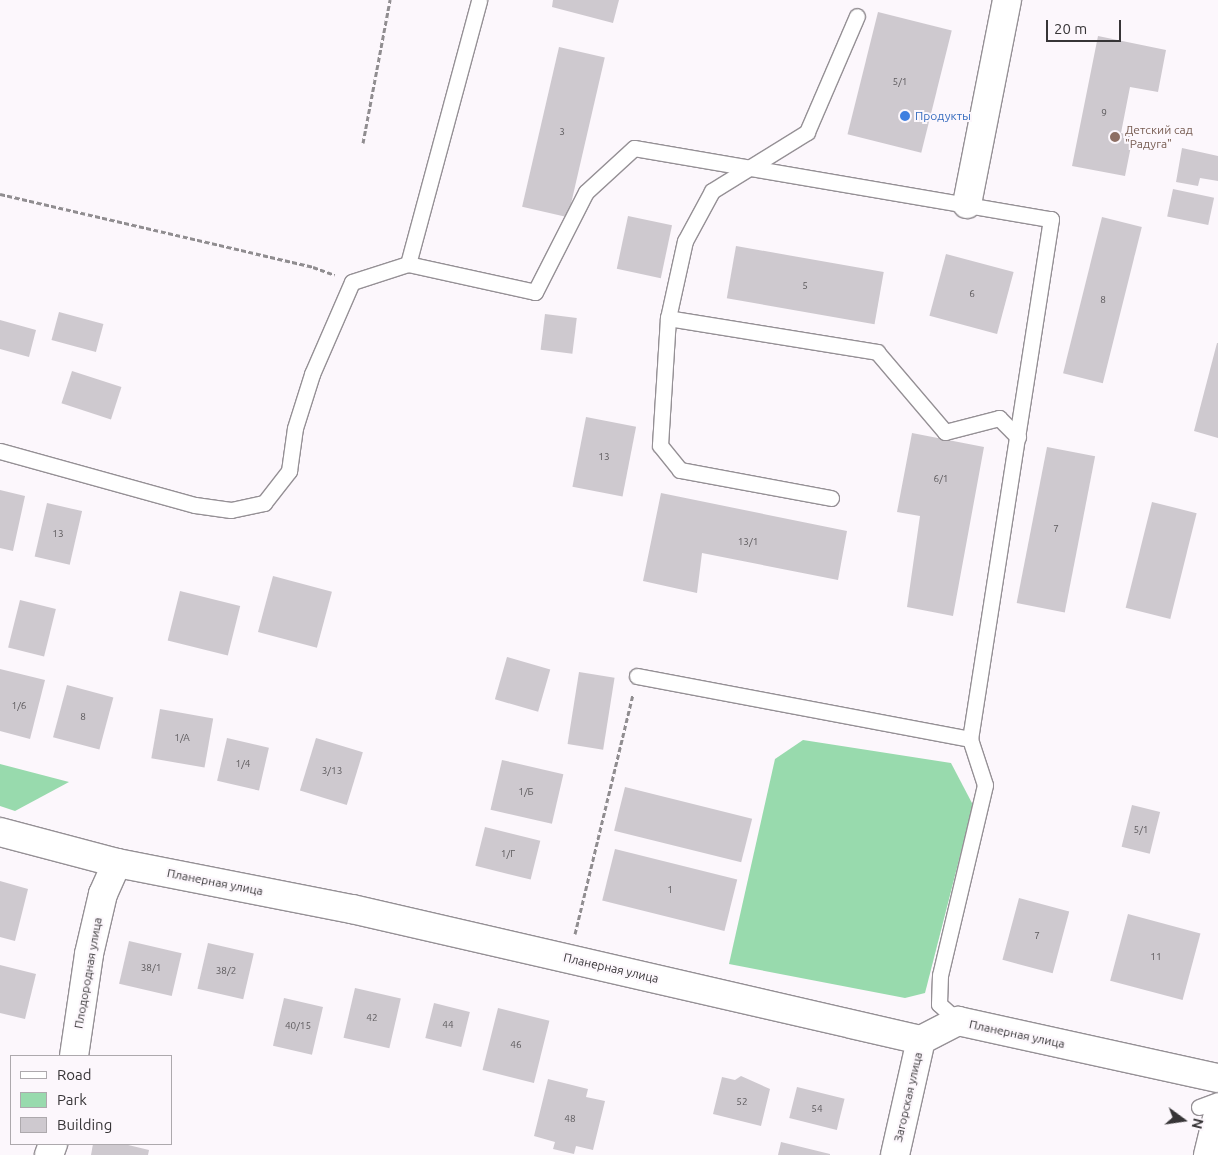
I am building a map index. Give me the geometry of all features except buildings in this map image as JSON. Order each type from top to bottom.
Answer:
[{"type":"street","points":[[967,204],[1007,0]]},
{"type":"street","name":"Планерная улица","points":[[0,832],[117,863],[352,909],[921,1040],[958,1022],[1218,1078]]},
{"type":"street","name":"Плодородная улица","points":[[74,1055],[89,954],[103,894],[117,863]]},
{"type":"street","name":"Загорская улица","points":[[895,1155],[921,1040]]},
{"type":"street","points":[[1208,1155],[1213,1111]]},
{"type":"lane","points":[[408,264],[479,0]]},
{"type":"lane","points":[[831,498],[680,470],[660,446],[668,318],[685,241],[712,191],[807,132],[857,16]]},
{"type":"lane","points":[[0,451],[195,505],[231,510],[264,503],[289,471],[296,428],[312,374],[352,282],[408,264],[535,292],[586,192],[634,148],[1051,219],[970,740],[985,785],[940,975],[939,1004],[958,1022]]},
{"type":"lane","points":[[668,318],[877,352],[945,432],[999,418],[1018,437]]},
{"type":"lane","points":[[637,676],[970,740]]},
{"type":"path","points":[[363,143],[390,0]]},
{"type":"path","points":[[0,194],[313,266],[352,282]]},
{"type":"path","points":[[569,959],[637,676]]},
{"type":"green space","points":[[803,740],[951,763],[973,805],[925,993],[905,998],[729,964],[775,759]]},
{"type":"green space","points":[[0,764],[69,782],[15,811],[0,806]]},
{"type":"place","name":"Продукты","points":[[905,116]]},
{"type":"place","name":"Детский сад \"Радуга\"","points":[[1115,137]]}]
